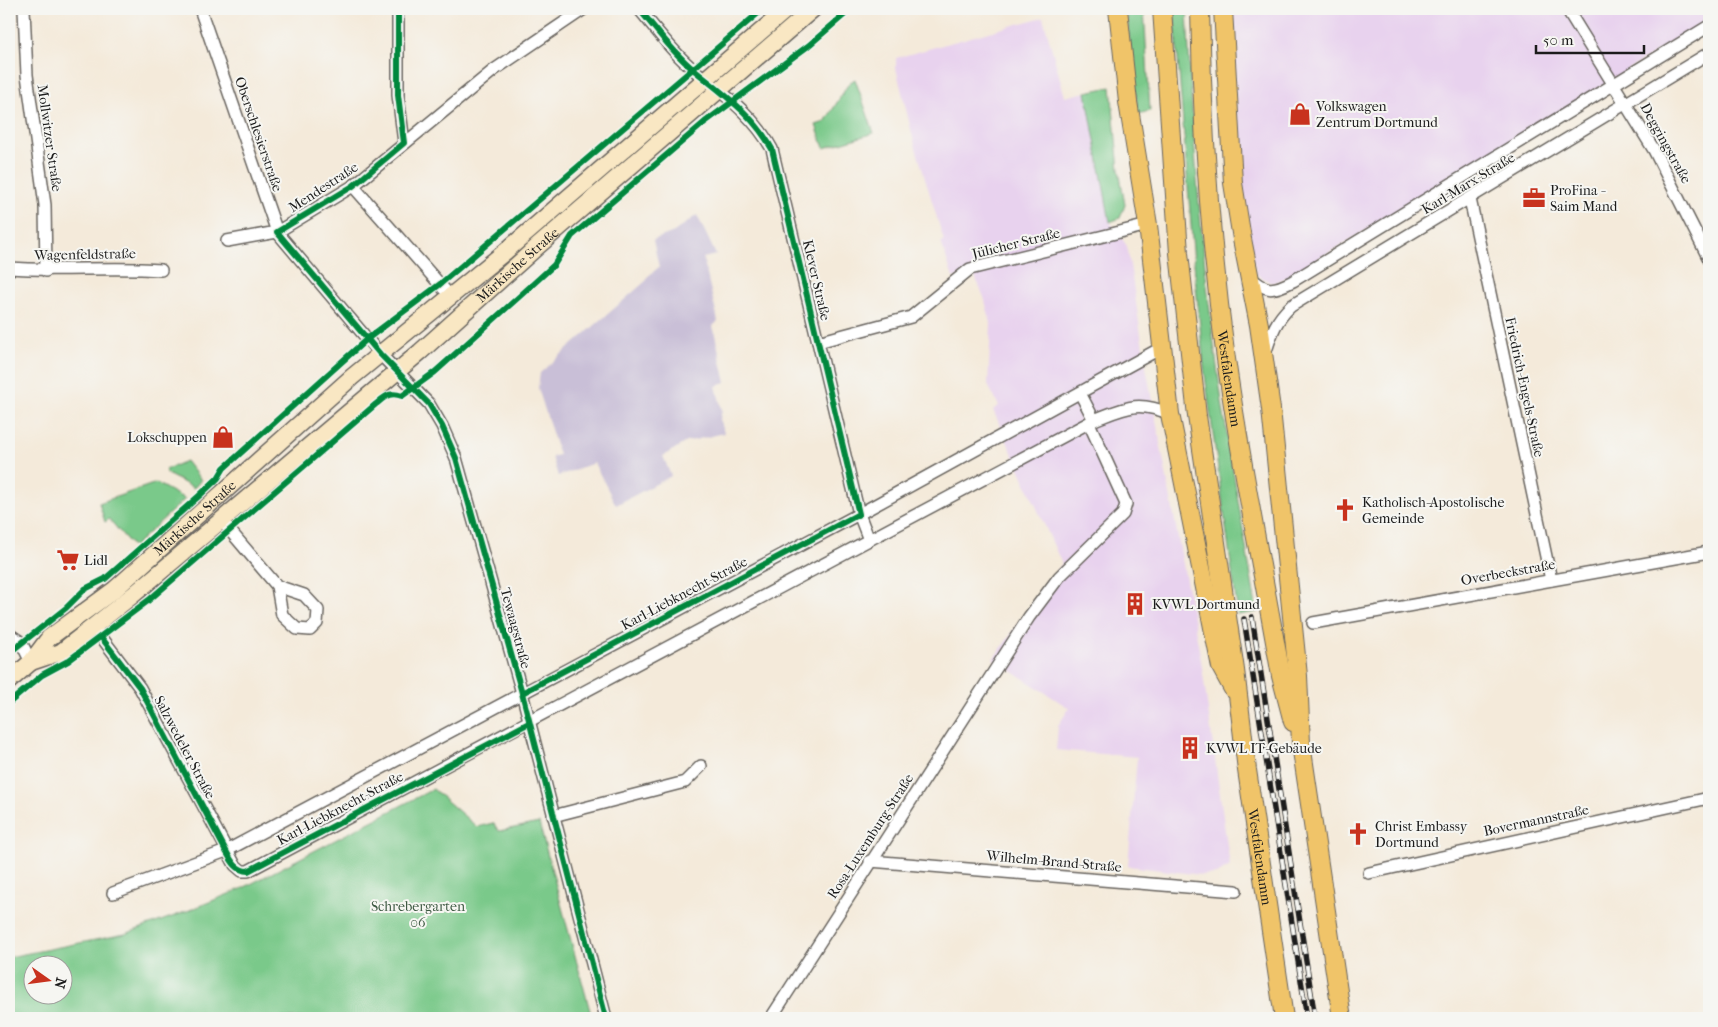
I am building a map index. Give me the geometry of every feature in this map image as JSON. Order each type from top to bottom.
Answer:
[{"type":"main road","name":"Märkische Straße","points":[[9,681],[31,662],[49,638],[114,590],[380,354],[451,297],[787,9]]},
{"type":"main road","name":"Märkische Straße","points":[[31,662],[61,652],[133,595],[398,371],[813,9]]},
{"type":"main road","name":"Westfalendamm","points":[[1118,9],[1128,102],[1148,225],[1170,414],[1221,667],[1237,696]]},
{"type":"main road","name":"Westfalendamm","points":[[1162,9],[1169,138],[1188,337],[1237,696],[1284,1018]]},
{"type":"main road","name":"Westfalendamm","points":[[1200,9],[1203,133],[1210,226],[1226,359],[1281,676],[1301,744]]},
{"type":"main road","name":"Westfalendamm","points":[[1223,9],[1230,155],[1242,239],[1264,355],[1298,676],[1301,744],[1342,1018]]},
{"type":"street","name":"Mollwitzer Straße","points":[[24,9],[27,75],[45,205],[46,270]]},
{"type":"street","name":"Oberschlesierstraße","points":[[200,9],[276,232],[380,354]]},
{"type":"street","points":[[398,9],[398,95],[404,142]]},
{"type":"street","name":"Mendestraße","points":[[227,241],[276,232],[353,186],[404,142],[494,70],[584,9]]},
{"type":"street","name":"Klever Straße","points":[[639,9],[692,69],[720,89],[763,132],[772,149],[859,514]]},
{"type":"street","name":"Deggingstraße","points":[[1567,9],[1625,99],[1654,150],[1709,259]]},
{"type":"street","name":"Karl-Marx-Straße","points":[[1249,276],[1262,288],[1270,290],[1283,286],[1709,26]]},
{"type":"street","name":"Karl-Marx-Straße","points":[[1264,355],[1273,326],[1291,306],[1470,199],[1625,99],[1709,53]]},
{"type":"street","name":"Mendestraße","points":[[353,186],[451,297]]},
{"type":"street","name":"Friedrich-Engels-Straße","points":[[1470,199],[1551,580]]},
{"type":"street","name":"Jülicher Straße","points":[[818,342],[911,317],[970,270],[1148,225]]},
{"type":"street","name":"Wagenfeldstraße","points":[[9,268],[46,270],[132,268],[161,270]]},
{"type":"street","name":"Karl-Liebknecht-Straße","points":[[113,893],[226,851],[859,514],[1162,348]]},
{"type":"street","name":"Tewaagstraße","points":[[380,354],[429,404],[442,426],[456,458],[522,694],[606,1018]]},
{"type":"street","points":[[1080,393],[1091,421]]},
{"type":"street","name":"Karl-Liebknecht-Straße","points":[[242,871],[248,871],[529,723],[1091,421],[1137,405],[1156,408],[1170,414]]},
{"type":"street","name":"Rosa-Luxemburg-Straße","points":[[772,1018],[870,861],[994,670],[1059,577],[1123,514],[1126,504],[1091,421]]},
{"type":"street","points":[[859,514],[869,540]]},
{"type":"street","name":"Märkische Straße","points":[[221,520],[277,586]]},
{"type":"street","name":"Overbeckstraße","points":[[1313,623],[1709,552]]},
{"type":"street","name":"Salzwedeler Straße","points":[[93,626],[140,688],[226,851],[234,865],[242,871]]},
{"type":"street","points":[[9,634],[21,642],[31,662]]},
{"type":"street","points":[[553,816],[685,782],[701,766]]},
{"type":"street","name":"Bovermannstraße","points":[[1369,873],[1709,798]]},
{"type":"street","name":"Wilhelm-Brand-Straße","points":[[870,861],[1236,891]]},
{"type":"shaded area","points":[[1229,9],[1709,9],[1709,19],[1459,175],[1287,277],[1272,283],[1256,274],[1243,203]]},
{"type":"shaded area","points":[[1043,17],[1065,97],[1086,92],[1110,222],[1127,246],[1146,367],[1201,660],[1230,866],[1217,874],[1202,875],[1128,866],[1137,757],[1056,750],[1058,726],[1069,708],[993,659],[1062,564],[993,410],[999,406],[988,385],[991,324],[984,297],[973,272],[953,278],[941,242],[944,241],[913,138],[896,68],[896,58]]},
{"type":"shaded area","points":[[697,215],[716,255],[703,258],[718,321],[713,326],[726,383],[716,386],[722,410],[720,419],[724,433],[686,442],[663,456],[671,476],[616,505],[594,463],[558,476],[552,457],[559,455],[538,388],[540,373],[647,280],[646,278],[659,267],[653,240],[674,232]]},
{"type":"green space","points":[[1126,9],[1144,9],[1150,111],[1138,114]]},
{"type":"green space","points":[[1174,9],[1187,9],[1202,237],[1212,328],[1222,404],[1257,612],[1238,615],[1204,368]]},
{"type":"green space","points":[[855,79],[874,133],[824,148],[816,125],[825,122],[849,83]]},
{"type":"green space","points":[[1111,87],[1119,170],[1125,205],[1120,218],[1110,222],[1086,92]]},
{"type":"green space","points":[[186,461],[201,480],[194,488],[169,475],[165,470]]},
{"type":"green space","points":[[156,483],[185,499],[133,547],[109,519],[105,522],[99,503]]},
{"type":"green space","name":"Schrebergarten 06","points":[[433,789],[477,827],[493,823],[499,831],[539,823],[592,1018],[9,1018],[9,957],[22,954],[22,1004],[72,1004],[72,954],[24,954],[125,934],[241,889]]},
{"type":"railway","points":[[1252,617],[1315,1018]]},
{"type":"railway","points":[[1244,619],[1307,1018]]},
{"type":"cycle path","points":[[398,9],[398,95],[404,143],[353,186],[277,232],[380,354],[429,404],[442,426],[456,458],[522,693],[606,1018]]},
{"type":"cycle path","points":[[522,693],[859,514],[772,149],[747,115],[679,56],[639,9]]},
{"type":"cycle path","points":[[9,653],[66,608],[85,589],[105,579],[199,496],[218,478],[224,468],[367,339],[439,285],[763,9]]},
{"type":"cycle path","points":[[9,703],[42,675],[68,661],[149,600],[382,399],[391,394],[402,396],[435,372],[554,265],[572,236],[705,122],[808,46],[851,9]]},
{"type":"cycle path","points":[[101,637],[140,688],[230,858],[237,867],[244,871],[248,871],[529,723]]},
{"type":"place","name":"Volkswagen Zentrum Dortmund","points":[[1300,114]]},
{"type":"place","name":"ProFina - Saim Mand","points":[[1534,198]]},
{"type":"place","name":"Lokschuppen","points":[[223,437]]},
{"type":"place","name":"Katholisch-Apostolische Gemeinde","points":[[1345,510]]},
{"type":"place","name":"Lidl","points":[[68,560]]},
{"type":"place","name":"KVWL Dortmund","points":[[1135,604]]},
{"type":"place","name":"KVWL IT-Gebäude","points":[[1190,748]]},
{"type":"place","name":"Christ Embassy Dortmund","points":[[1358,834]]}]
